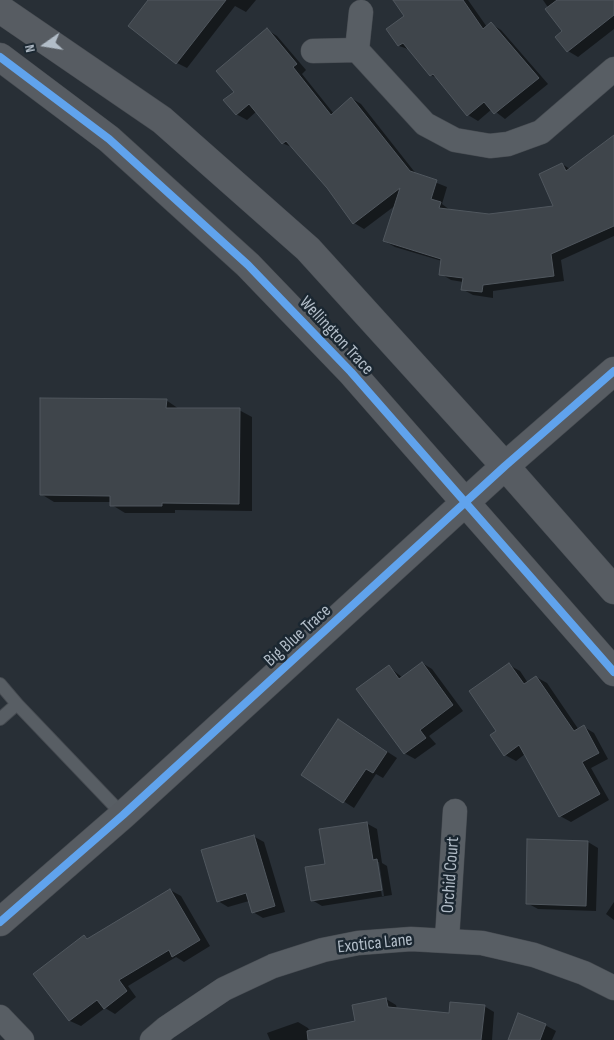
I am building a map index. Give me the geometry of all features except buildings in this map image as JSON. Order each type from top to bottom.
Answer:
[{"type":"street","points":[[0,9],[162,120],[308,249],[505,466],[614,590]]},
{"type":"street","points":[[361,12],[357,50],[425,124],[455,140],[481,145],[508,144],[540,132],[614,69]]},
{"type":"street","points":[[313,51],[357,50]]},
{"type":"street","name":"Wellington Trace","points":[[0,57],[109,139],[248,265],[351,372],[614,672]]},
{"type":"street","name":"Big Blue Trace","points":[[0,922],[123,814],[466,504],[505,466],[614,371]]},
{"type":"street","name":"Orchid Court","points":[[447,939],[455,811]]},
{"type":"street","name":"Exotica Lane","points":[[152,1040],[209,997],[273,966],[323,950],[358,943],[412,939],[447,939],[482,943],[534,955],[584,973],[614,988]]},
{"type":"street","points":[[0,1016],[22,1040]]},
{"type":"lane","points":[[0,684],[123,814]]},
{"type":"lane","points":[[0,719],[17,704]]},
{"type":"cycle path","points":[[0,57],[109,139],[248,265],[351,372],[614,672]]},
{"type":"cycle path","points":[[0,922],[123,815],[505,466],[614,371]]}]
